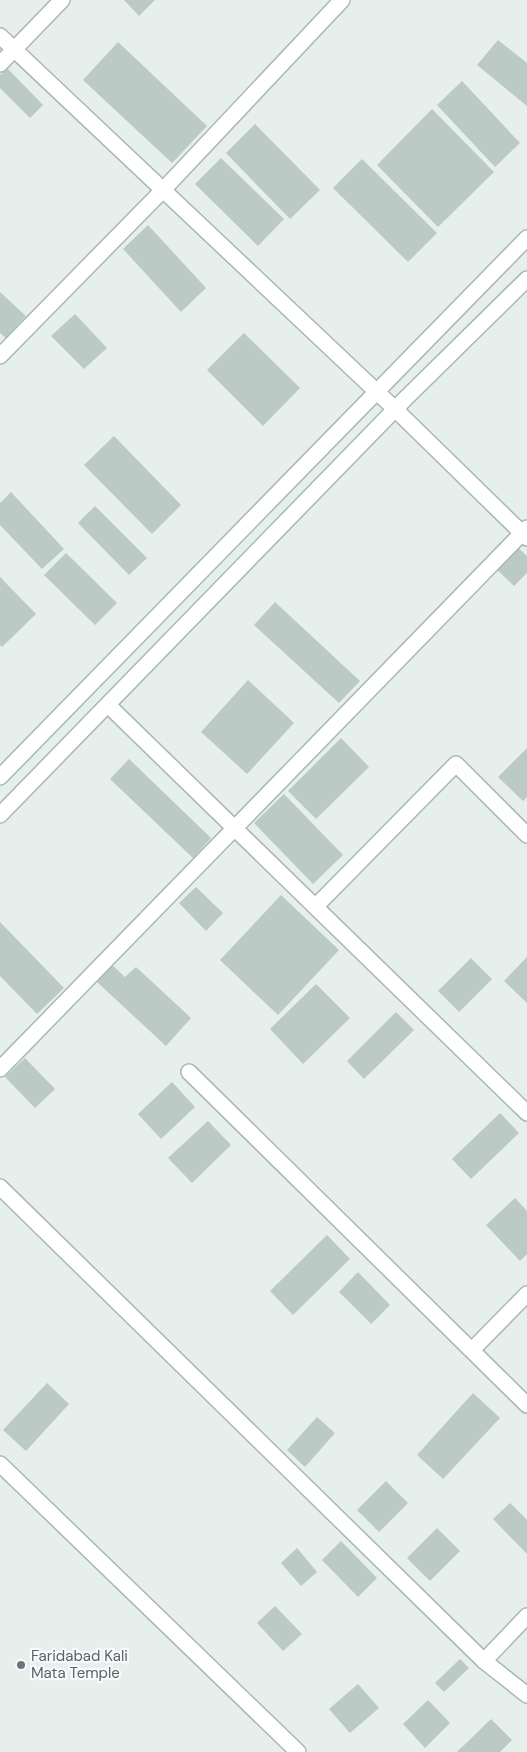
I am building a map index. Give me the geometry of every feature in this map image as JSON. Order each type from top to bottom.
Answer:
[{"type":"street","points":[[0,64],[62,0]]},
{"type":"street","points":[[0,356],[163,190],[342,0]]},
{"type":"street","points":[[0,36],[525,533],[235,826],[0,1069]]},
{"type":"street","points":[[0,777],[527,238]]},
{"type":"street","points":[[0,815],[395,409],[527,279]]},
{"type":"street","points":[[108,705],[235,826],[527,1113]]},
{"type":"street","points":[[316,906],[456,764],[527,835]]},
{"type":"street","points":[[189,1072],[527,1405]]},
{"type":"street","points":[[0,1186],[484,1661],[527,1696]]},
{"type":"street","points":[[472,1350],[527,1294]]},
{"type":"street","points":[[0,1464],[298,1752]]},
{"type":"street","points":[[484,1661],[527,1616]]},
{"type":"building","points":[[124,0],[155,0],[139,16]]},
{"type":"building","points":[[498,40],[527,63],[527,106],[477,65]]},
{"type":"building","points":[[118,42],[207,126],[172,163],[83,80]]},
{"type":"building","points":[[7,68],[43,105],[30,118],[0,88],[0,75]]},
{"type":"building","points":[[462,81],[520,143],[495,167],[437,105]]},
{"type":"building","points":[[432,109],[494,172],[438,227],[377,165]]},
{"type":"building","points":[[255,124],[320,190],[290,219],[226,153]]},
{"type":"building","points":[[221,158],[284,219],[258,246],[195,184]]},
{"type":"building","points":[[362,159],[437,233],[408,262],[333,188]]},
{"type":"building","points":[[148,225],[206,288],[181,312],[123,249]]},
{"type":"building","points":[[0,292],[26,316],[6,338],[0,333]]},
{"type":"building","points":[[75,314],[107,348],[84,369],[51,336]]},
{"type":"building","points":[[244,333],[300,388],[263,426],[207,370]]},
{"type":"building","points":[[114,436],[181,505],[152,534],[84,465]]},
{"type":"building","points":[[11,492],[64,549],[42,569],[0,525],[0,503]]},
{"type":"building","points":[[95,506],[147,558],[129,575],[78,523]]},
{"type":"building","points":[[514,544],[527,556],[527,573],[514,586],[493,566]]},
{"type":"building","points":[[66,553],[117,603],[95,625],[44,575]]},
{"type":"building","points":[[0,577],[36,614],[2,647],[0,645]]},
{"type":"building","points":[[275,602],[360,681],[339,703],[254,625]]},
{"type":"building","points":[[248,680],[294,723],[247,774],[201,732]]},
{"type":"building","points":[[341,738],[369,767],[316,819],[288,791]]},
{"type":"building","points":[[527,748],[527,797],[523,801],[498,777]]},
{"type":"building","points":[[129,759],[211,838],[193,858],[110,779]]},
{"type":"building","points":[[284,794],[343,855],[313,884],[254,823]]},
{"type":"building","points":[[196,887],[223,913],[206,931],[179,903]]},
{"type":"building","points":[[281,895],[339,950],[278,1015],[220,960]]},
{"type":"building","points":[[0,922],[64,988],[37,1014],[0,976]]},
{"type":"building","points":[[527,957],[527,1003],[504,981]]},
{"type":"building","points":[[471,958],[492,979],[459,1012],[438,991]]},
{"type":"building","points":[[111,964],[125,977],[136,967],[191,1018],[166,1046],[96,981]]},
{"type":"building","points":[[316,984],[350,1018],[303,1064],[270,1029]]},
{"type":"building","points":[[396,1012],[414,1030],[364,1079],[347,1061]]},
{"type":"building","points":[[25,1058],[55,1089],[35,1108],[5,1077]]},
{"type":"building","points":[[172,1082],[195,1107],[161,1139],[138,1114]]},
{"type":"building","points":[[500,1113],[519,1133],[471,1179],[452,1159]]},
{"type":"building","points":[[208,1121],[231,1145],[192,1183],[168,1158]]},
{"type":"building","points":[[515,1198],[527,1211],[527,1254],[520,1261],[486,1225]]},
{"type":"building","points":[[327,1235],[350,1259],[293,1315],[270,1291]]},
{"type":"building","points":[[358,1272],[390,1305],[371,1324],[339,1292]]},
{"type":"building","points":[[47,1383],[69,1404],[26,1451],[3,1430]]},
{"type":"building","points":[[473,1393],[500,1418],[443,1479],[417,1455]]},
{"type":"building","points":[[317,1417],[335,1433],[305,1467],[287,1450]]},
{"type":"building","points":[[386,1481],[408,1503],[379,1532],[357,1510]]},
{"type":"building","points":[[510,1503],[527,1520],[527,1554],[493,1519]]},
{"type":"building","points":[[437,1528],[460,1551],[430,1581],[407,1558]]},
{"type":"building","points":[[341,1541],[377,1578],[358,1597],[322,1560]]},
{"type":"building","points":[[297,1548],[317,1572],[301,1586],[281,1563]]},
{"type":"building","points":[[275,1606],[302,1634],[283,1651],[257,1623]]},
{"type":"building","points":[[460,1659],[469,1668],[444,1692],[435,1683]]},
{"type":"building","points":[[358,1684],[379,1708],[350,1733],[329,1709]]},
{"type":"building","points":[[428,1700],[450,1723],[425,1748],[403,1724]]},
{"type":"building","points":[[491,1719],[512,1740],[500,1752],[457,1752]]},
{"type":"place","name":"Faridabad Kali Mata Temple","points":[[21,1665]]}]
